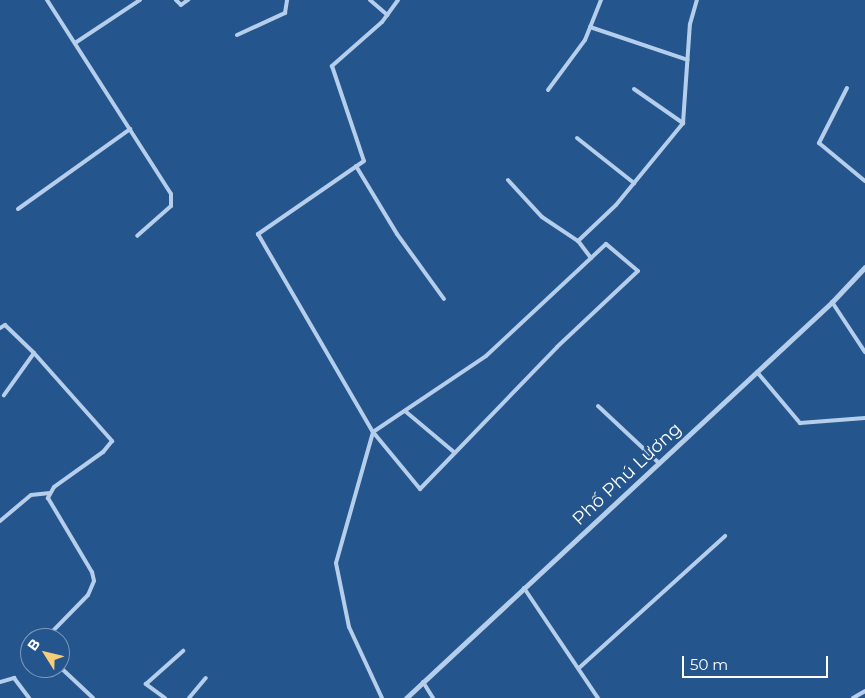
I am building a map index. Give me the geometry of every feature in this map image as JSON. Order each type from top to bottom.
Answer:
[{"type":"street","name":"Phố Phú Lương","points":[[406,698],[832,302],[865,267]]},
{"type":"lane","points":[[47,0],[174,201],[138,236]]},
{"type":"lane","points":[[75,43],[140,0]]},
{"type":"lane","points":[[176,0],[181,5],[188,0]]},
{"type":"lane","points":[[237,35],[284,13],[287,0]]},
{"type":"lane","points":[[370,0],[387,14]]},
{"type":"lane","points":[[382,698],[349,626],[336,563],[373,432],[486,356],[606,244],[638,271],[557,347],[420,489],[373,432],[258,234],[364,161],[332,66],[387,14],[398,0]]},
{"type":"lane","points":[[548,90],[585,40],[601,0]]},
{"type":"lane","points":[[578,241],[634,183],[683,123],[690,24],[698,0]]},
{"type":"lane","points":[[590,27],[688,60]]},
{"type":"lane","points":[[634,88],[683,123]]},
{"type":"lane","points":[[847,88],[819,143],[865,181]]},
{"type":"lane","points":[[18,209],[130,129]]},
{"type":"lane","points":[[577,138],[634,183]]},
{"type":"lane","points":[[356,166],[397,234],[444,299]]},
{"type":"lane","points":[[508,180],[542,217],[578,241],[591,258]]},
{"type":"lane","points":[[832,302],[865,352]]},
{"type":"lane","points":[[0,328],[5,325],[34,353],[112,441],[103,452],[50,492],[31,496],[0,521]]},
{"type":"lane","points":[[4,394],[34,353]]},
{"type":"lane","points":[[757,372],[800,423],[865,418]]},
{"type":"lane","points":[[598,406],[659,463]]},
{"type":"lane","points":[[404,411],[454,453]]},
{"type":"lane","points":[[50,492],[48,502],[92,572],[94,581],[88,595],[56,628]]},
{"type":"lane","points":[[579,668],[725,536]]},
{"type":"lane","points":[[524,588],[598,698]]},
{"type":"lane","points":[[166,698],[146,684],[183,651]]},
{"type":"lane","points":[[70,676],[93,698]]},
{"type":"lane","points":[[0,682],[14,678],[29,698]]},
{"type":"lane","points":[[189,698],[206,678]]},
{"type":"lane","points":[[424,682],[433,698]]},
{"type":"lane","points":[[853,698],[865,691]]}]
